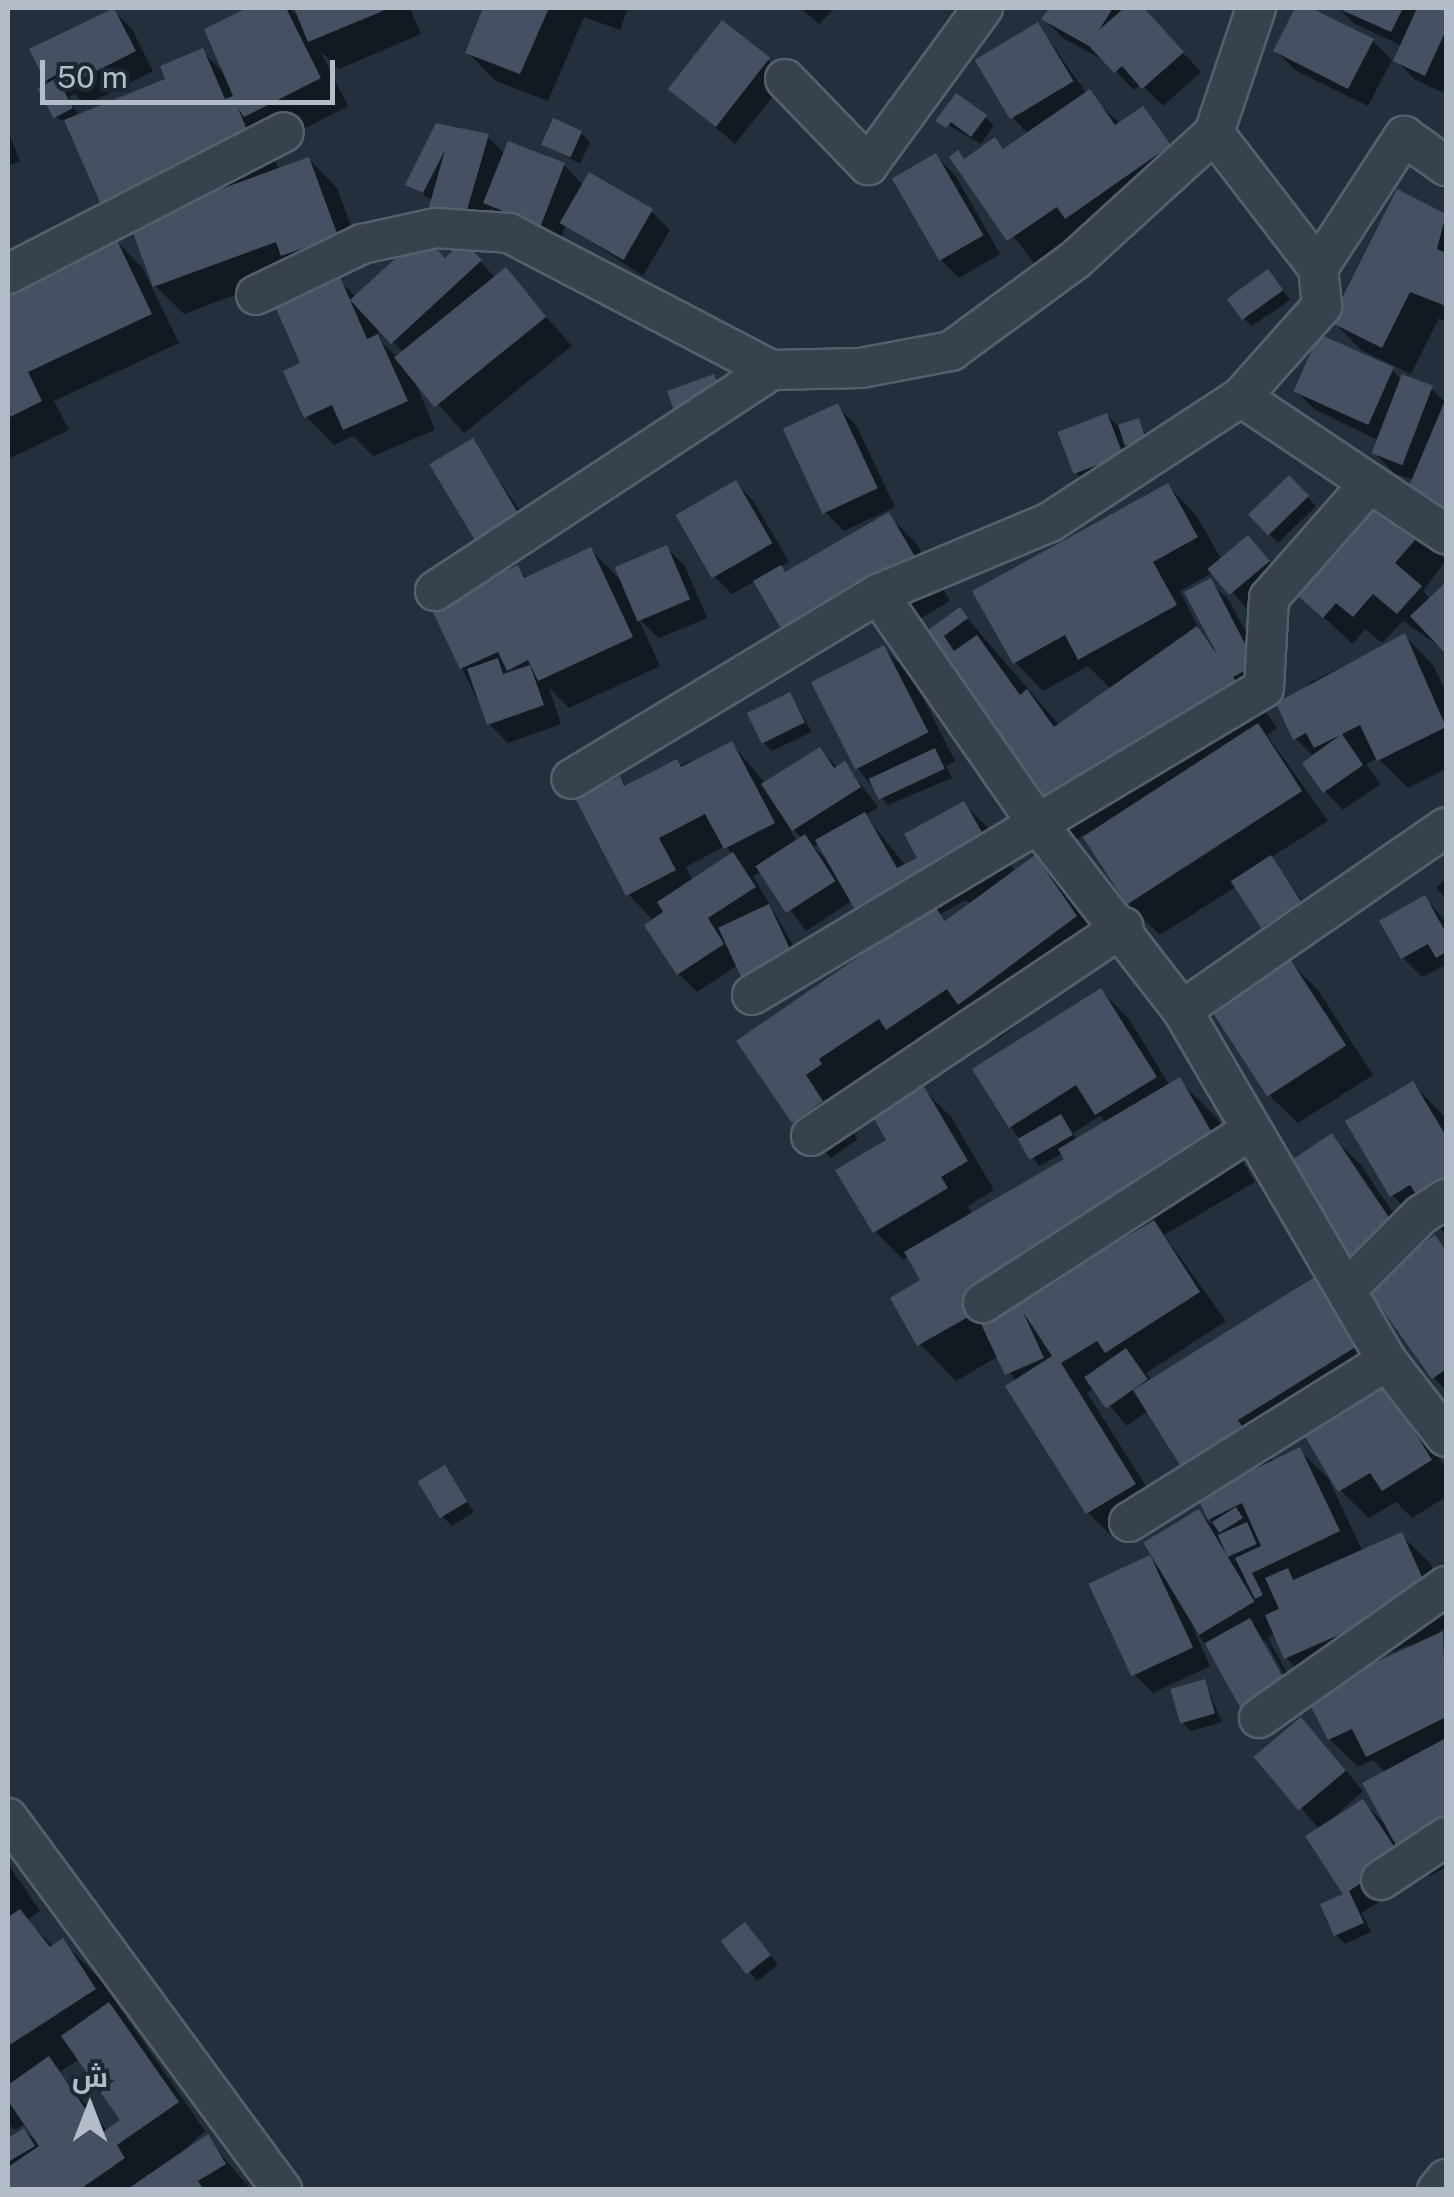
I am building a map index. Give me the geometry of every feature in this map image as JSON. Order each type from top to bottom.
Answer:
[{"type":"street","points":[[786,79],[868,165],[984,8]]},
{"type":"street","points":[[256,295],[362,244],[436,228],[509,233],[771,370],[861,368],[951,351],[1075,260],[1214,133],[1256,8]]},
{"type":"street","points":[[8,274],[284,132]]},
{"type":"street","points":[[571,779],[878,594],[1050,522],[1240,397],[1322,306],[1318,268],[1214,133]]},
{"type":"street","points":[[1318,268],[1404,136],[1446,166]]},
{"type":"street","points":[[434,591],[771,370]]},
{"type":"street","points":[[1240,397],[1446,534]]},
{"type":"street","points":[[752,995],[1040,827],[1264,688],[1270,598],[1370,484]]},
{"type":"street","points":[[878,594],[1040,827],[1123,927],[1182,1010],[1387,1361],[1435,1392],[1446,1437]]},
{"type":"street","points":[[1182,1010],[1446,827]]},
{"type":"street","points":[[811,1136],[1123,927]]},
{"type":"street","points":[[983,1303],[1250,1130]]},
{"type":"street","points":[[1347,1289],[1421,1215],[1446,1199]]},
{"type":"street","points":[[1129,1522],[1387,1361]]},
{"type":"street","points":[[1260,1718],[1446,1586]]},
{"type":"street","points":[[8,1818],[282,2190]]},
{"type":"street","points":[[1381,1880],[1446,1837]]},
{"type":"street","points":[[1437,2190],[1446,2179]]},
{"type":"building","points":[[114,8],[136,51],[65,87],[58,74],[45,81],[29,49]]},
{"type":"building","points":[[247,8],[286,8],[321,78],[244,117],[238,108],[254,147],[103,209],[64,120],[165,79],[160,66],[203,48],[225,99],[233,96],[204,29]]},
{"type":"building","points":[[294,8],[390,8],[308,42]]},
{"type":"building","points":[[483,8],[549,8],[520,74],[465,53]]},
{"type":"building","points":[[1049,8],[1113,8],[1099,30],[1124,8],[1144,8],[1184,52],[1142,89],[1122,66],[1114,73],[1089,46],[1041,19]]},
{"type":"building","points":[[1295,8],[1311,8],[1374,39],[1348,89],[1273,51]]},
{"type":"building","points":[[1337,8],[1403,8],[1391,32]]},
{"type":"building","points":[[1417,8],[1446,8],[1446,30],[1425,76],[1393,61]]},
{"type":"building","points":[[722,20],[770,58],[716,127],[668,89]]},
{"type":"building","points":[[1038,22],[1074,81],[1010,119],[975,60]]},
{"type":"building","points":[[57,78],[73,108],[54,118],[38,88]]},
{"type":"building","points":[[1090,89],[1115,125],[1143,106],[1171,145],[1065,219],[1057,207],[1007,241],[949,157],[958,150],[964,159],[995,137],[1003,149]]},
{"type":"building","points":[[956,93],[987,115],[971,137],[951,122],[946,128],[935,121]]},
{"type":"building","points":[[553,118],[582,131],[570,158],[541,144]]},
{"type":"building","points":[[436,123],[489,134],[465,217],[429,207],[445,150],[423,193],[405,185]]},
{"type":"building","points":[[508,141],[565,163],[536,238],[503,224],[508,213],[483,203]]},
{"type":"building","points":[[936,153],[984,235],[939,261],[892,178]]},
{"type":"building","points":[[309,157],[338,236],[281,256],[276,242],[153,287],[129,222]]},
{"type":"building","points":[[589,172],[653,209],[624,260],[560,223]]},
{"type":"building","points":[[1397,189],[1446,214],[1437,249],[1446,253],[1446,306],[1410,292],[1382,348],[1330,322]]},
{"type":"building","points":[[422,234],[445,258],[463,241],[482,260],[391,344],[350,300]]},
{"type":"building","points":[[115,236],[152,314],[28,372],[42,401],[8,418],[8,286]]},
{"type":"building","points":[[506,267],[546,317],[434,407],[394,358]]},
{"type":"building","points":[[1268,269],[1283,290],[1242,320],[1227,299]]},
{"type":"building","points":[[340,277],[367,339],[378,334],[408,401],[343,430],[332,405],[304,418],[283,371],[300,363],[275,306]]},
{"type":"building","points":[[1319,334],[1394,367],[1368,425],[1293,392]]},
{"type":"building","points":[[714,374],[722,396],[675,413],[667,391]]},
{"type":"building","points":[[1402,374],[1433,386],[1402,465],[1372,453]]},
{"type":"building","points":[[838,403],[878,488],[822,514],[783,429]]},
{"type":"building","points":[[1446,405],[1446,516],[1404,498]]},
{"type":"building","points":[[1107,413],[1123,455],[1074,474],[1058,432]]},
{"type":"building","points":[[1139,418],[1146,439],[1125,446],[1118,425]]},
{"type":"building","points":[[473,438],[522,520],[479,547],[429,464]]},
{"type":"building","points":[[1289,475],[1309,496],[1268,535],[1248,515]]},
{"type":"building","points":[[736,480],[772,543],[712,578],[675,515]]},
{"type":"building","points":[[1168,483],[1198,537],[1153,562],[1177,605],[1078,660],[1065,635],[1013,664],[972,591]]},
{"type":"building","points":[[1376,492],[1422,532],[1395,563],[1422,586],[1397,614],[1373,594],[1353,617],[1336,603],[1323,618],[1291,590]]},
{"type":"building","points":[[889,512],[924,572],[853,589],[782,630],[753,581],[781,565],[785,572]]},
{"type":"building","points":[[1248,535],[1270,561],[1229,595],[1207,569]]},
{"type":"building","points":[[667,545],[690,599],[638,622],[615,567]]},
{"type":"building","points":[[591,547],[633,637],[538,681],[528,660],[507,671],[498,652],[460,669],[430,606],[518,565],[524,578]]},
{"type":"building","points":[[1211,578],[1256,665],[1233,677],[1242,690],[1033,809],[913,641],[960,607],[968,618],[944,636],[954,651],[977,635],[1020,695],[1027,689],[1054,727],[1197,626],[1217,654],[1184,592]]},
{"type":"building","points":[[1446,582],[1446,654],[1410,616]]},
{"type":"building","points":[[1405,633],[1446,727],[1377,761],[1360,725],[1342,734],[1363,765],[1323,793],[1302,763],[1340,735],[1314,748],[1306,733],[1293,740],[1276,703]]},
{"type":"building","points":[[884,645],[928,732],[855,770],[811,682]]},
{"type":"building","points":[[498,658],[503,674],[530,665],[544,705],[487,725],[467,669]]},
{"type":"building","points":[[790,692],[805,723],[762,744],[747,713]]},
{"type":"building","points":[[1258,723],[1302,791],[1127,905],[1083,837]]},
{"type":"building","points":[[732,741],[775,823],[724,849],[705,814],[659,838],[676,870],[626,896],[576,800],[620,776],[624,786],[677,759],[681,767]]},
{"type":"building","points":[[820,747],[834,768],[845,761],[861,787],[792,831],[761,784]]},
{"type":"building","points":[[935,748],[945,769],[879,800],[869,779]]},
{"type":"building","points":[[964,801],[994,853],[858,915],[815,840],[865,812],[897,868],[917,858],[904,834]]},
{"type":"building","points":[[805,834],[835,881],[786,913],[756,866]]},
{"type":"building","points":[[733,852],[756,887],[708,918],[724,944],[677,975],[644,925],[663,912],[657,902]]},
{"type":"building","points":[[1035,855],[1077,916],[958,1005],[947,989],[886,1030],[879,1019],[819,1059],[822,1064],[806,1075],[823,1101],[792,1123],[736,1041],[934,905],[945,921]]},
{"type":"building","points":[[1271,855],[1301,902],[1261,928],[1231,881]]},
{"type":"building","points":[[1425,895],[1446,933],[1446,952],[1436,958],[1428,944],[1401,959],[1379,921]]},
{"type":"building","points":[[769,904],[795,959],[744,983],[718,928]]},
{"type":"building","points":[[1290,959],[1346,1045],[1267,1097],[1211,1010]]},
{"type":"building","points":[[1101,988],[1157,1077],[1095,1115],[1076,1085],[1009,1128],[972,1069]]},
{"type":"building","points":[[1180,1077],[1219,1145],[970,1289],[982,1309],[917,1346],[890,1298],[920,1280],[904,1252],[1064,1159],[1058,1149]]},
{"type":"building","points":[[1413,1081],[1446,1136],[1446,1184],[1420,1200],[1410,1185],[1390,1197],[1345,1121]]},
{"type":"building","points":[[923,1085],[968,1161],[941,1177],[948,1188],[873,1233],[835,1170],[886,1140],[872,1115]]},
{"type":"building","points":[[1061,1114],[1073,1135],[1030,1160],[1018,1139]]},
{"type":"building","points":[[1332,1133],[1396,1228],[1347,1262],[1282,1167]]},
{"type":"building","points":[[1154,1220],[1200,1292],[1105,1353],[1097,1341],[1061,1363],[1136,1484],[1086,1514],[1005,1386],[1052,1356],[1023,1312],[1044,1358],[1005,1375],[981,1324]]},
{"type":"building","points":[[1435,1235],[1446,1251],[1446,1369],[1432,1379],[1364,1284]]},
{"type":"building","points":[[1318,1275],[1362,1343],[1238,1420],[1249,1437],[1186,1475],[1133,1390]]},
{"type":"building","points":[[1126,1348],[1148,1379],[1106,1408],[1084,1377]]},
{"type":"building","points":[[1385,1383],[1432,1460],[1382,1491],[1370,1473],[1338,1492],[1303,1433]]},
{"type":"building","points":[[1300,1447],[1340,1531],[1252,1573],[1263,1595],[1255,1599],[1235,1558],[1261,1546],[1242,1503],[1208,1520],[1197,1497]]},
{"type":"building","points":[[445,1465],[467,1502],[440,1518],[418,1481]]},
{"type":"building","points":[[1236,1507],[1243,1518],[1219,1533],[1212,1522]]},
{"type":"building","points":[[1199,1509],[1255,1602],[1199,1635],[1143,1542]]},
{"type":"building","points":[[1247,1522],[1257,1544],[1228,1557],[1218,1535]]},
{"type":"building","points":[[1402,1532],[1430,1595],[1284,1659],[1265,1615],[1279,1609],[1265,1578],[1288,1568],[1293,1580]]},
{"type":"building","points":[[1150,1555],[1193,1647],[1131,1676],[1088,1584]]},
{"type":"building","points":[[1250,1618],[1286,1684],[1241,1709],[1205,1643]]},
{"type":"building","points":[[1443,1631],[1446,1717],[1366,1757],[1352,1729],[1328,1740],[1305,1695]]},
{"type":"building","points":[[1205,1679],[1215,1714],[1180,1724],[1170,1689]]},
{"type":"building","points":[[1301,1717],[1346,1771],[1299,1810],[1254,1757]]},
{"type":"building","points":[[1446,1738],[1446,1823],[1398,1849],[1362,1783]]},
{"type":"building","points":[[1363,1799],[1401,1857],[1349,1891],[1364,1923],[1334,1936],[1320,1904],[1343,1894],[1305,1836]]},
{"type":"building","points":[[20,1909],[50,1947],[63,1938],[96,1989],[8,2046],[8,1917]]},
{"type":"building","points":[[745,1922],[771,1955],[746,1974],[721,1941]]},
{"type":"building","points":[[109,2002],[179,2102],[117,2145],[125,2158],[79,2190],[8,2190],[8,2167],[39,2146],[8,2101],[8,2085],[49,2056],[102,2133],[120,2120],[61,2036]]},
{"type":"building","points":[[24,2128],[35,2146],[8,2162],[8,2138]]},
{"type":"building","points":[[208,2134],[226,2164],[198,2181],[204,2190],[126,2190]]}]
